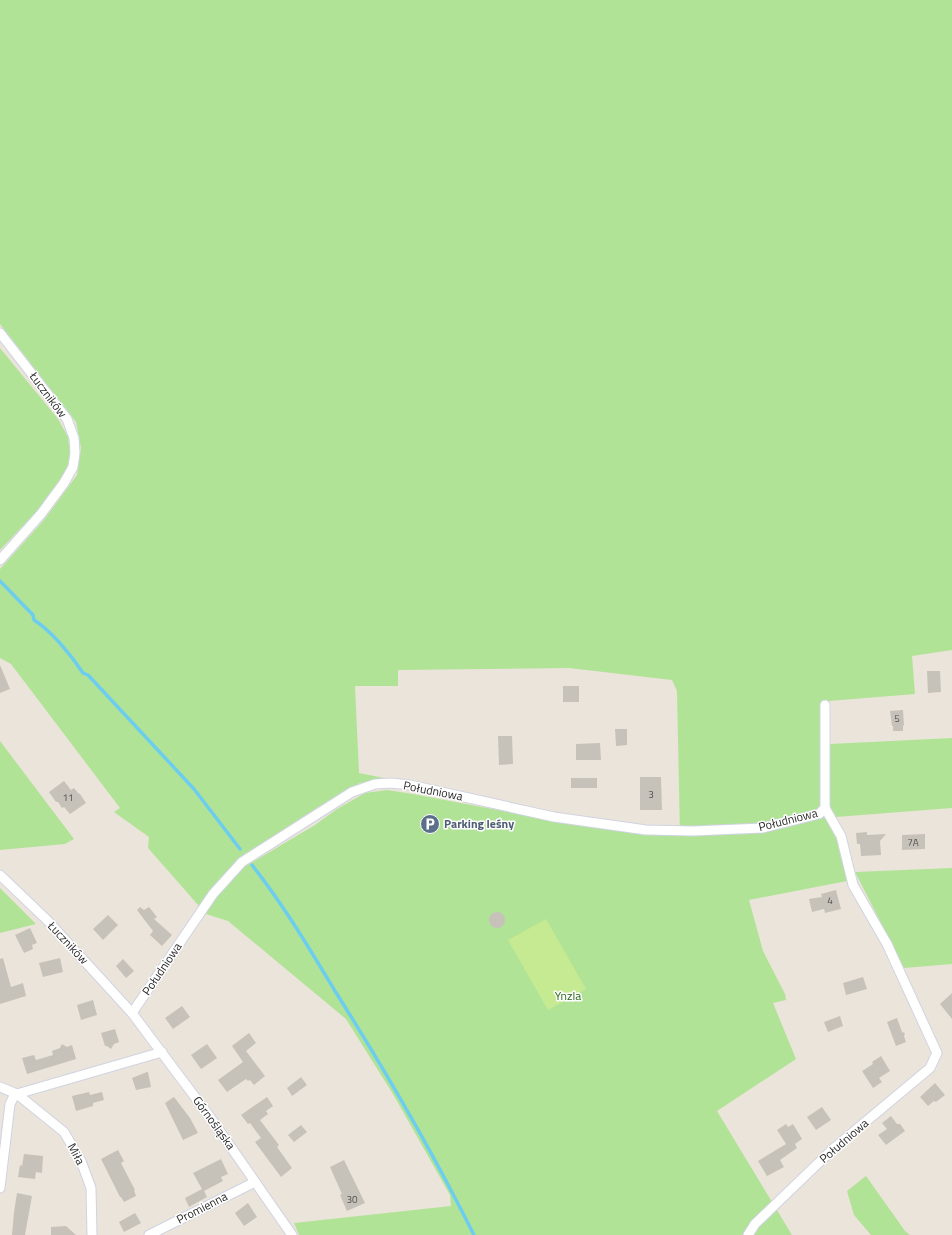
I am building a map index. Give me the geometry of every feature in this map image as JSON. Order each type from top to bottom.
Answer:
[{"type":"street","name":"Łuczników","points":[[0,332],[67,419],[74,438],[75,453],[73,467],[64,483],[41,514],[0,560]]},
{"type":"street","name":"Południowa","points":[[748,1235],[755,1224],[834,1149],[930,1068],[936,1053],[887,944],[853,885],[841,836],[825,808],[825,705]]},
{"type":"street","name":"Południowa","points":[[132,1013],[213,894],[242,862],[352,792],[375,784],[391,783],[410,785],[554,817],[646,830],[693,832],[763,828],[819,814],[825,808]]},
{"type":"street","name":"Łuczników","points":[[0,875],[47,920],[132,1013]]},
{"type":"street","name":"Górnośląska","points":[[132,1013],[162,1052],[292,1235]]},
{"type":"street","points":[[0,1188],[10,1104],[17,1094],[162,1052]]},
{"type":"street","name":"Miła","points":[[0,1087],[17,1094],[64,1132],[81,1161],[91,1188],[92,1235]]},
{"type":"street","name":"Promienna","points":[[149,1235],[255,1182]]},
{"type":"green space","name":"Ynzla","points":[[0,0],[952,0],[952,650],[912,656],[915,694],[829,701],[830,744],[952,738],[952,808],[836,817],[847,881],[749,900],[763,951],[785,994],[786,1000],[773,1003],[796,1059],[717,1111],[792,1235],[299,1235],[294,1223],[451,1206],[450,1195],[393,1094],[346,1019],[228,921],[206,914],[148,848],[149,837],[114,812],[120,808],[11,664],[0,658],[0,569],[44,520],[77,475],[81,448],[76,422],[0,324]],"holes":[[[569,668],[672,680],[677,691],[680,836],[628,831],[546,819],[387,790],[365,793],[246,866],[240,858],[318,807],[360,783],[384,778],[359,773],[355,686],[398,686],[398,670]]]},
{"type":"green space","points":[[0,348],[58,419],[68,437],[70,453],[67,468],[56,485],[36,512],[0,550]]},
{"type":"green space","points":[[0,741],[74,839],[65,844],[0,850]]},
{"type":"green space","points":[[952,868],[952,964],[904,968],[855,872]]},
{"type":"green space","points":[[0,888],[36,924],[0,933]]},
{"type":"green space","name":"Ynzla","points":[[546,919],[586,989],[548,1010],[508,940]]},
{"type":"green space","points":[[866,1176],[905,1231],[910,1235],[871,1235],[854,1215],[847,1191]]},
{"type":"building","points":[[0,665],[10,689],[0,693]]},
{"type":"building","points":[[927,671],[940,671],[941,692],[928,693]]},
{"type":"building","points":[[563,686],[579,686],[579,702],[563,702]]},
{"type":"building","points":[[903,710],[903,731],[893,731],[890,711]]},
{"type":"building","points":[[615,729],[627,729],[627,745],[616,746]]},
{"type":"building","points":[[498,736],[512,736],[513,764],[499,765]]},
{"type":"building","points":[[600,743],[601,760],[576,760],[576,744]]},
{"type":"building","points":[[640,777],[661,777],[662,810],[640,810]]},
{"type":"building","points":[[571,778],[597,778],[597,788],[571,788]]},
{"type":"building","points":[[64,781],[71,790],[74,788],[80,794],[86,803],[70,814],[64,807],[62,808],[58,802],[56,802],[49,792]]},
{"type":"building","points":[[867,832],[867,835],[886,834],[880,841],[881,855],[861,856],[860,844],[857,844],[856,833]]},
{"type":"building","points":[[925,834],[925,849],[902,850],[902,835]]},
{"type":"building","points":[[836,890],[841,909],[825,913],[824,909],[812,912],[809,899],[822,897],[821,894]]},
{"type":"building","points":[[140,907],[144,910],[149,907],[157,917],[154,919],[172,935],[162,946],[150,935],[153,931],[137,910]]},
{"type":"building","points":[[497,912],[503,914],[505,920],[503,926],[497,928],[491,926],[489,920],[491,914]]},
{"type":"building","points":[[108,915],[118,925],[103,940],[93,929]]},
{"type":"building","points":[[30,928],[37,943],[32,945],[33,949],[24,953],[15,935]]},
{"type":"building","points":[[3,958],[11,987],[23,983],[26,996],[0,1004],[0,959]]},
{"type":"building","points":[[60,958],[63,972],[43,977],[39,963]]},
{"type":"building","points":[[123,959],[134,971],[126,978],[116,966]]},
{"type":"building","points":[[863,977],[867,989],[846,995],[843,983]]},
{"type":"building","points":[[952,993],[952,1019],[940,1004]]},
{"type":"building","points":[[93,1000],[97,1015],[81,1020],[77,1005]]},
{"type":"building","points":[[182,1006],[190,1017],[173,1029],[165,1018]]},
{"type":"building","points":[[840,1016],[843,1026],[828,1032],[824,1022]]},
{"type":"building","points":[[897,1018],[902,1032],[905,1033],[904,1036],[906,1042],[896,1046],[887,1022]]},
{"type":"building","points":[[115,1029],[119,1042],[114,1044],[111,1049],[105,1046],[101,1033]]},
{"type":"building","points":[[249,1033],[256,1043],[246,1051],[265,1076],[254,1085],[250,1080],[248,1081],[246,1079],[227,1092],[218,1080],[243,1062],[232,1046]]},
{"type":"building","points":[[62,1044],[67,1047],[72,1045],[76,1059],[27,1074],[22,1058],[34,1055],[36,1060],[53,1055],[52,1051],[60,1048]]},
{"type":"building","points":[[207,1044],[217,1058],[201,1069],[191,1055]]},
{"type":"building","points":[[881,1056],[890,1071],[879,1078],[882,1082],[873,1088],[862,1071],[873,1064],[872,1062]]},
{"type":"building","points":[[147,1072],[151,1087],[136,1090],[132,1078]]},
{"type":"building","points":[[301,1077],[307,1085],[292,1096],[287,1088]]},
{"type":"building","points":[[935,1083],[945,1095],[928,1106],[920,1097]]},
{"type":"building","points":[[89,1092],[90,1095],[102,1092],[104,1100],[93,1103],[93,1106],[76,1111],[72,1096]]},
{"type":"building","points":[[174,1097],[190,1118],[198,1133],[183,1140],[165,1103]]},
{"type":"building","points":[[267,1097],[273,1106],[266,1111],[268,1114],[260,1120],[279,1145],[277,1147],[292,1168],[281,1177],[255,1142],[261,1138],[250,1123],[248,1124],[241,1115]]},
{"type":"building","points":[[822,1107],[831,1120],[816,1130],[807,1117]]},
{"type":"building","points":[[891,1116],[905,1131],[886,1145],[878,1135],[887,1129],[882,1123]]},
{"type":"building","points":[[786,1124],[788,1127],[793,1124],[802,1139],[795,1144],[797,1148],[780,1160],[784,1167],[767,1176],[758,1161],[786,1144],[777,1130]]},
{"type":"building","points":[[301,1125],[307,1132],[294,1142],[288,1135]]},
{"type":"building","points":[[118,1150],[124,1161],[121,1163],[135,1190],[136,1196],[124,1202],[101,1159]]},
{"type":"building","points":[[24,1154],[43,1156],[42,1173],[36,1172],[35,1179],[18,1177]]},
{"type":"building","points":[[221,1159],[228,1174],[221,1177],[223,1181],[204,1191],[207,1197],[189,1207],[185,1198],[202,1189],[193,1173]]},
{"type":"building","points":[[344,1160],[365,1203],[347,1211],[340,1195],[342,1194],[330,1167]]},
{"type":"building","points":[[17,1193],[32,1196],[25,1235],[12,1235]]},
{"type":"building","points":[[248,1203],[257,1217],[244,1226],[235,1213]]},
{"type":"building","points":[[135,1213],[141,1223],[124,1232],[119,1222]]},
{"type":"building","points":[[66,1226],[76,1235],[51,1235],[51,1227]]},
{"type":"waterway","points":[[0,581],[33,615],[34,620],[61,644],[83,673],[88,675],[194,789],[240,849]]},
{"type":"waterway","points":[[252,865],[295,926],[372,1051],[408,1111],[474,1235]]},
{"type":"place","name":"Parking leśny","points":[[430,824]]}]
